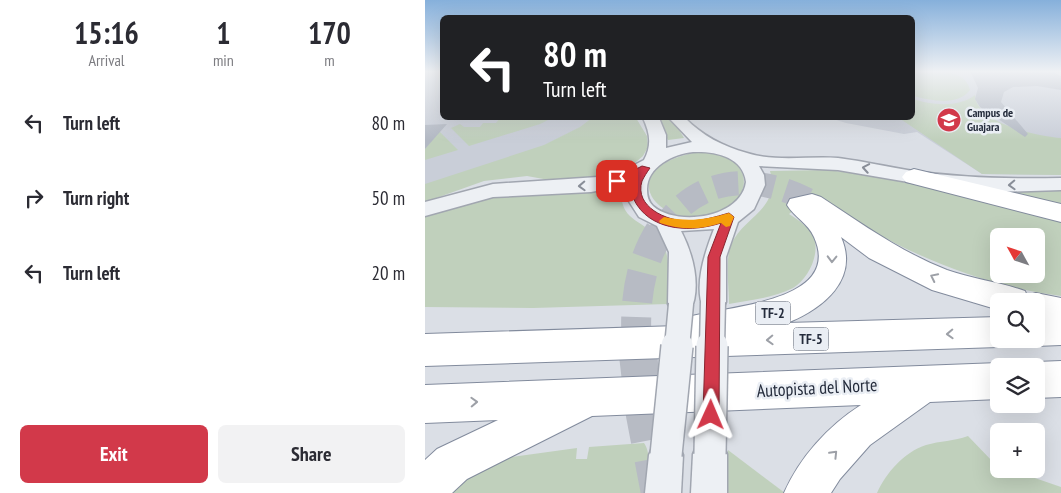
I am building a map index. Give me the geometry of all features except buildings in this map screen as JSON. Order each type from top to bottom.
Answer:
[{"type":"highway","points":[[914,178],[1061,213]]},
{"type":"highway","name":"TF-2","points":[[624,346],[772,313],[803,303],[819,290],[832,270],[832,246],[824,228],[804,202],[879,250],[934,277],[990,294]]},
{"type":"highway","points":[[1045,309],[1061,312]]},
{"type":"highway","points":[[1045,331],[1061,330]]},
{"type":"highway","name":"TF-5","points":[[425,350],[624,346],[990,332]]},
{"type":"highway","points":[[1045,380],[1061,379]]},
{"type":"highway","name":"Autopista del Norte","points":[[425,404],[594,399],[990,381]]},
{"type":"highway","points":[[806,493],[825,464],[856,432],[926,383]]},
{"type":"highway","points":[[425,489],[452,464],[521,429],[594,399]]},
{"type":"street","points":[[425,209],[467,196],[495,190],[599,185],[617,181],[648,165],[679,149],[711,147],[728,150],[741,158],[754,172],[754,191],[741,209],[729,217],[709,223],[687,225],[666,222],[647,212],[637,198],[637,182],[648,165],[659,148],[659,134],[652,120]]},
{"type":"street","points":[[679,120],[693,135],[711,147]]},
{"type":"street","points":[[741,158],[766,162],[837,164],[914,178],[997,186],[1061,184]]},
{"type":"street","points":[[709,493],[714,257],[729,217]]},
{"type":"street","points":[[663,493],[681,304],[682,265],[680,252],[666,222]]},
{"type":"shaded area","points":[[425,94],[440,94],[440,120],[631,120],[489,179],[425,198]]},
{"type":"shaded area","name":"Campus de Guajara","points":[[915,94],[1061,94],[1061,175],[982,174],[917,132],[904,134],[836,120],[915,120]]},
{"type":"green space","points":[[915,94],[966,94],[958,99],[935,100],[915,96]]},
{"type":"green space","points":[[975,95],[978,105],[986,114],[1010,127],[1038,135],[1061,138],[1061,175],[982,174],[902,120],[915,120],[915,100],[928,103],[953,104]]},
{"type":"green space","points":[[498,120],[548,120],[469,146],[451,128],[460,124],[464,127],[480,127],[483,123],[496,123]]},
{"type":"green space","points":[[589,120],[637,120],[647,136],[648,147],[643,156],[623,173],[597,179],[549,180],[527,176],[484,181],[425,202],[425,184],[544,145],[580,127]]},
{"type":"green space","points":[[657,120],[673,120],[684,138],[668,140]]},
{"type":"green space","points":[[439,131],[458,150],[425,160],[425,149]]},
{"type":"green space","points":[[693,153],[715,154],[732,160],[738,166],[744,180],[741,194],[735,201],[728,207],[707,216],[686,217],[668,211],[655,201],[649,189],[652,175],[666,163]]},
{"type":"green space","points":[[827,170],[877,176],[1061,219],[1061,296],[998,283],[1045,283],[1045,228],[990,228],[990,281],[931,260],[901,246],[843,214],[814,195],[789,214],[807,227],[814,238],[814,259],[808,273],[793,288],[778,294],[729,304],[728,266],[731,245],[737,235],[766,204],[772,184],[770,171]]},
{"type":"green space","points":[[622,186],[624,207],[628,213],[633,219],[654,233],[667,254],[669,271],[668,304],[533,308],[425,307],[425,214],[472,198]]},
{"type":"green space","points":[[989,189],[1061,189],[1061,209]]},
{"type":"green space","points":[[968,436],[990,459],[990,478],[1035,478],[1061,487],[1061,493],[877,493],[885,478],[910,453],[926,445]]},
{"type":"green space","points":[[644,443],[647,448],[648,460],[644,493],[451,493],[475,470],[505,458],[577,448],[576,459],[587,459],[589,447]]},
{"type":"green space","points":[[728,450],[785,493],[728,493]]},
{"type":"tunnel","points":[[660,232],[674,213],[690,199],[708,190],[727,184],[766,185],[808,200]]},
{"type":"tunnel","points":[[637,347],[636,317],[639,287],[647,258],[660,231]]},
{"type":"tunnel","points":[[637,346],[645,415],[660,493]]},
{"type":"slow traffic","points":[[664,221],[687,225],[709,223],[729,217],[726,223]]},
{"type":"place","name":"Campus de Guajara","points":[[949,120]]},
{"type":"route","points":[[617,181],[645,168],[637,182],[637,198],[647,212],[666,222],[687,225],[709,223],[729,217],[714,257],[711,415]]}]
